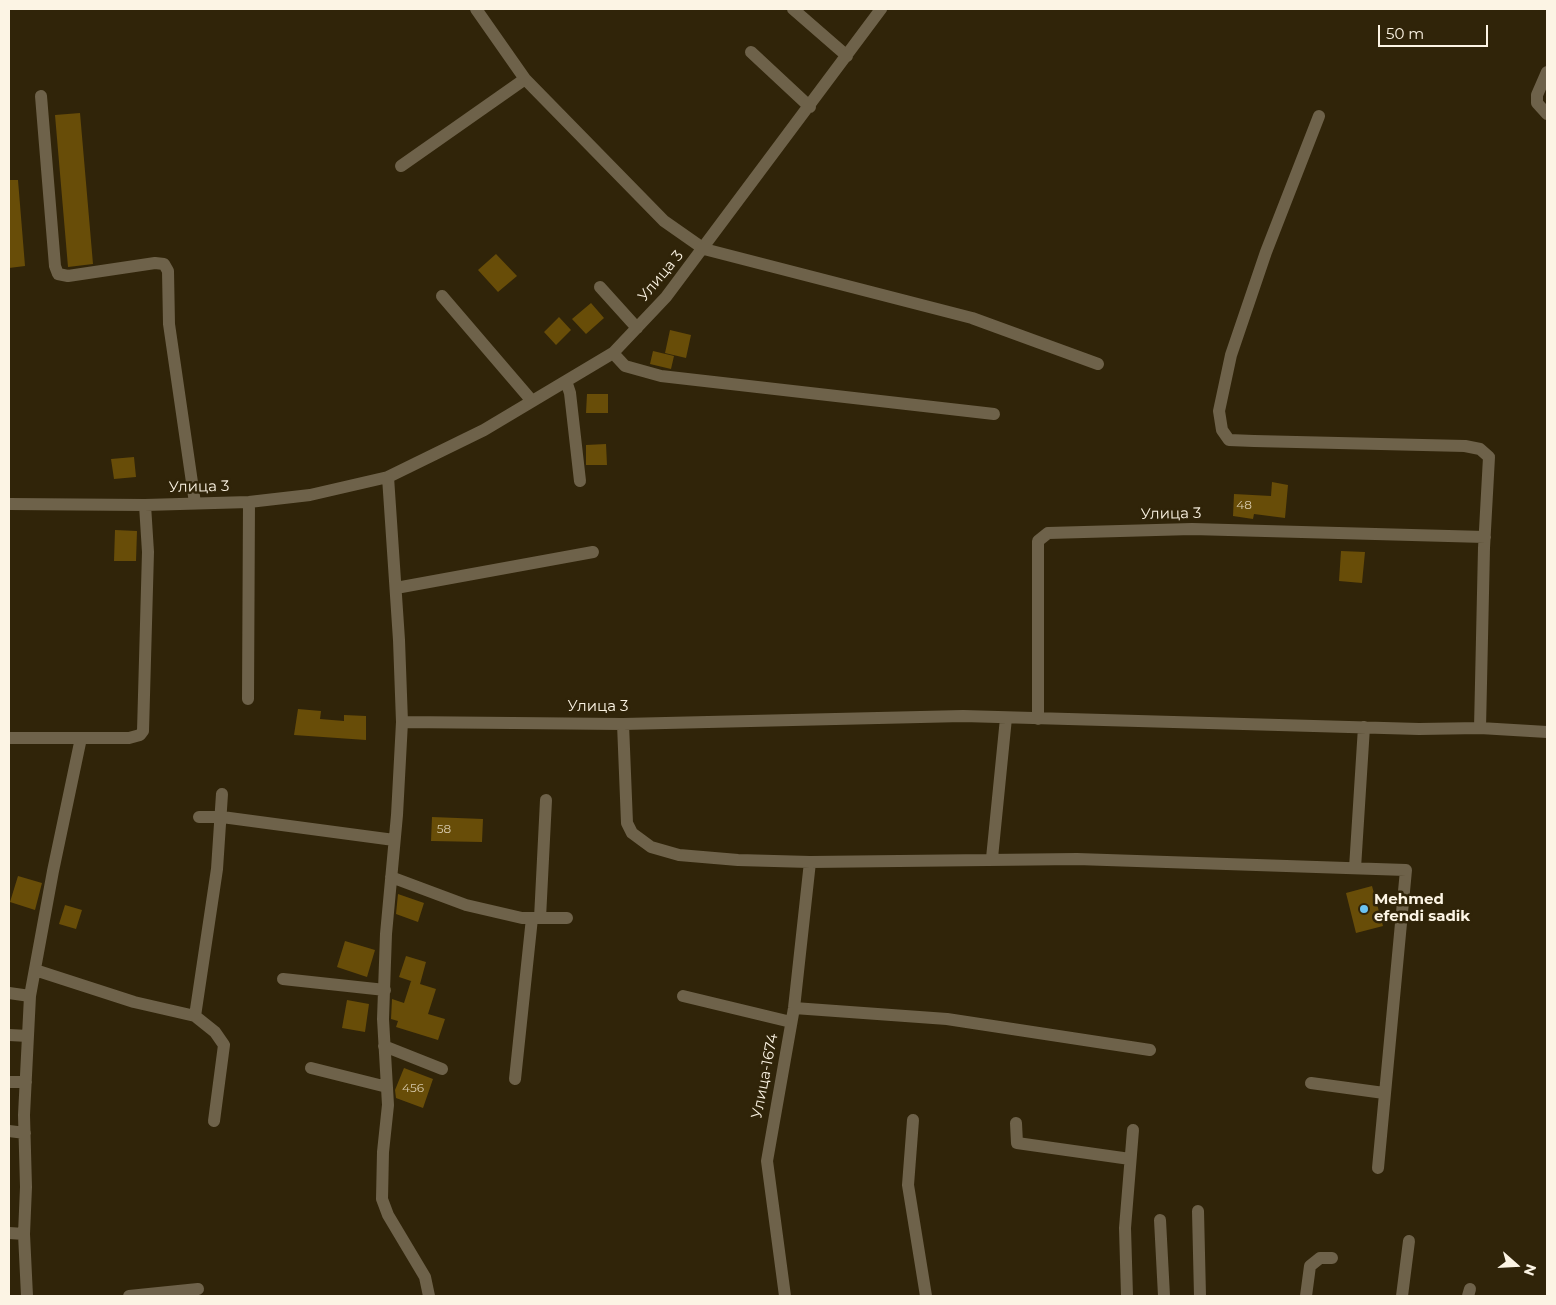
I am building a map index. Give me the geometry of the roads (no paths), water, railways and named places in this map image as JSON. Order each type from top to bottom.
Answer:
[{"type":"street","points":[[476,9],[525,79],[664,221],[704,249],[972,318],[1098,364]]},
{"type":"street","points":[[793,9],[847,56]]},
{"type":"street","name":"Улица 3","points":[[9,504],[145,505],[249,502],[310,495],[388,477],[484,430],[613,353],[637,328],[666,297],[704,249],[881,9]]},
{"type":"street","points":[[752,52],[810,107]]},
{"type":"street","points":[[1547,72],[1537,95],[1537,103],[1547,114]]},
{"type":"street","points":[[402,166],[525,79]]},
{"type":"street","points":[[41,96],[55,266],[58,274],[68,276],[155,264],[164,264],[168,271],[169,324],[195,503]]},
{"type":"street","points":[[1318,116],[1266,252],[1231,355],[1219,411],[1222,430],[1229,440],[1465,446],[1480,449],[1489,457],[1484,537],[1480,728]]},
{"type":"street","points":[[600,287],[637,328]]},
{"type":"street","points":[[442,296],[532,401]]},
{"type":"street","points":[[613,353],[625,366],[661,376],[994,414]]},
{"type":"street","points":[[566,381],[570,392],[580,481]]},
{"type":"street","points":[[388,477],[396,588],[402,722],[397,814],[386,934],[384,1046],[387,1087],[382,1200],[388,1215],[425,1278],[429,1296]]},
{"type":"street","points":[[248,699],[249,502]]},
{"type":"street","points":[[9,738],[136,737],[143,731],[145,724],[144,674],[148,552],[145,505]]},
{"type":"street","name":"Улица 3","points":[[1038,719],[1038,541],[1048,534],[1192,529],[1484,537]]},
{"type":"street","points":[[396,588],[593,552]]},
{"type":"street","name":"Улица 3","points":[[402,722],[623,724],[963,716],[1364,727],[1480,728],[1547,732]]},
{"type":"street","points":[[992,858],[1006,718]]},
{"type":"street","points":[[623,724],[626,814],[632,833],[664,852],[696,858],[810,862],[992,858],[1236,862],[1406,870],[1378,1168]]},
{"type":"street","points":[[1355,868],[1364,727]]},
{"type":"street","points":[[27,1296],[24,1234],[25,1133],[30,996],[53,871],[81,738]]},
{"type":"street","points":[[195,1016],[222,817],[222,794]]},
{"type":"street","points":[[515,1079],[536,918],[546,800]]},
{"type":"street","points":[[200,816],[222,817],[394,840]]},
{"type":"street","name":"Улица-1674","points":[[785,1296],[767,1161],[794,1008],[810,862]]},
{"type":"street","points":[[391,877],[466,906],[536,918],[567,918]]},
{"type":"street","points":[[35,970],[134,1002],[195,1016],[215,1032],[224,1045],[214,1121]]},
{"type":"street","points":[[283,979],[385,990]]},
{"type":"street","points":[[9,993],[30,996]]},
{"type":"street","points":[[683,996],[791,1022]]},
{"type":"street","points":[[794,1008],[964,1021],[1150,1050]]},
{"type":"street","points":[[9,1035],[28,1036]]},
{"type":"street","points":[[384,1046],[442,1069]]},
{"type":"street","points":[[311,1068],[387,1087]]},
{"type":"street","points":[[9,1082],[26,1082]]},
{"type":"street","points":[[1310,1083],[1384,1093]]},
{"type":"street","points":[[913,1120],[908,1185],[926,1296]]},
{"type":"street","points":[[1016,1124],[1018,1143],[1130,1160]]},
{"type":"street","points":[[1127,1296],[1125,1228],[1133,1130]]},
{"type":"street","points":[[9,1132],[25,1133]]},
{"type":"street","points":[[1198,1211],[1200,1296]]},
{"type":"street","points":[[1160,1220],[1164,1296]]},
{"type":"street","points":[[9,1232],[24,1234]]},
{"type":"street","points":[[1402,1296],[1409,1241]]},
{"type":"street","points":[[1306,1296],[1310,1266],[1320,1258],[1332,1258]]},
{"type":"street","points":[[129,1296],[198,1289]]},
{"type":"place","name":"Mehmed efendi sadik","points":[[1364,909]]}]
